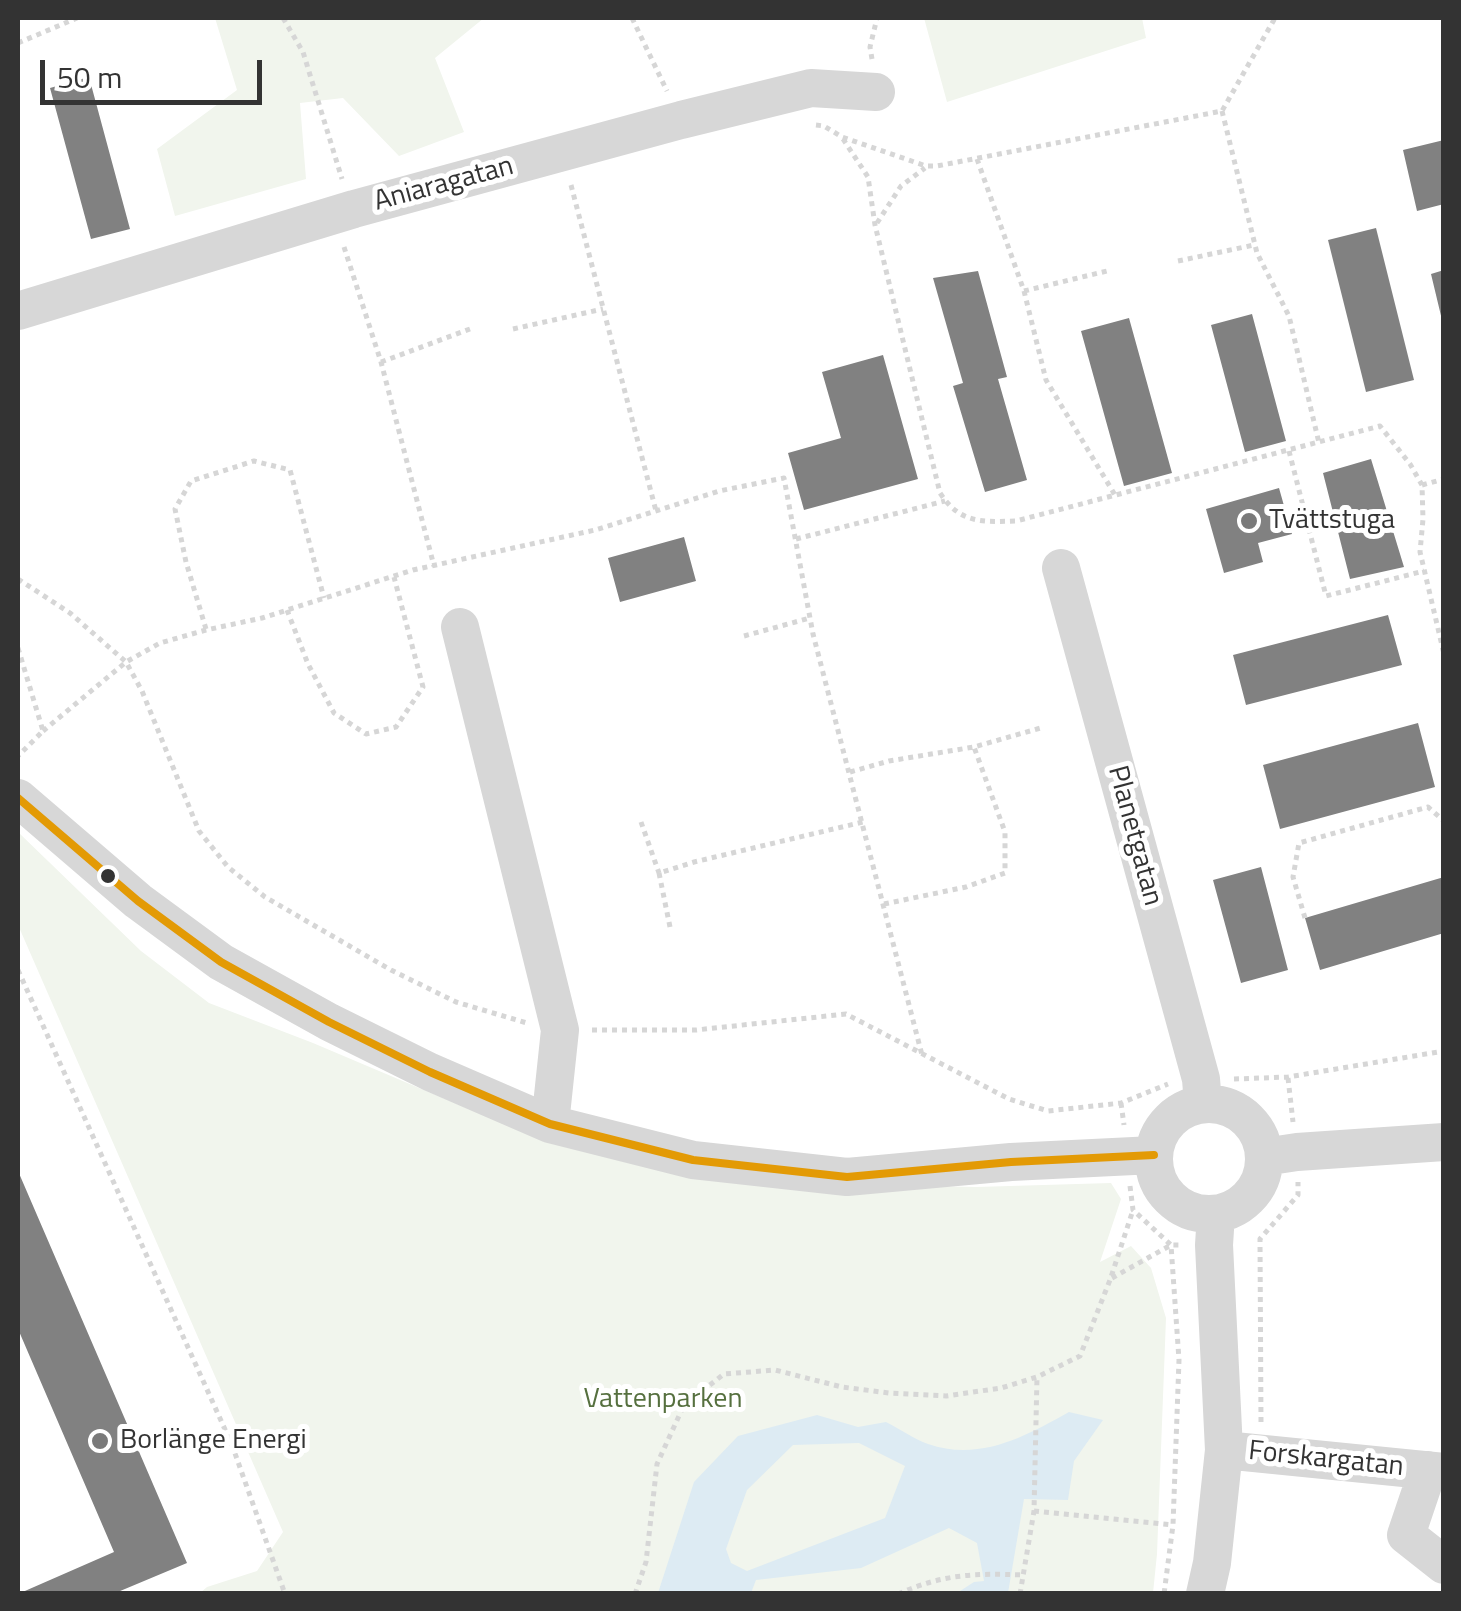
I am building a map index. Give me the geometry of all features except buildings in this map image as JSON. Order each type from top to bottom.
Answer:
[{"type":"street","name":"Aniaragatan","points":[[18,311],[348,223],[681,120],[811,88],[876,92]]},
{"type":"street","name":"Planetgatan","points":[[1061,568],[1202,1091]]},
{"type":"street","points":[[460,627],[560,1030],[550,1124]]},
{"type":"street","points":[[18,798],[138,901],[221,962],[413,1064],[550,1124],[693,1160],[847,1176],[1140,1156],[1157,1140],[1164,1126],[1188,1108],[1202,1091],[1252,1124],[1261,1139],[1264,1157],[1256,1188],[1232,1209],[1216,1214],[1200,1213],[1171,1200],[1155,1172],[1140,1156]]},
{"type":"street","points":[[1264,1157],[1444,1142]]},
{"type":"street","points":[[1205,1594],[1243,1451],[1214,1245],[1216,1214]]},
{"type":"street","name":"Forskargatan","points":[[1243,1451],[1436,1471],[1406,1535],[1444,1564]]},
{"type":"path","points":[[18,43],[77,18]]},
{"type":"path","points":[[283,18],[302,52],[346,194],[348,223],[434,566]]},
{"type":"path","points":[[632,18],[681,120]]},
{"type":"path","points":[[876,92],[870,46],[877,18]]},
{"type":"path","points":[[1275,18],[1222,111],[1254,245],[1289,316],[1319,442]]},
{"type":"path","points":[[1222,111],[926,166],[842,137],[868,177],[875,225],[940,493],[949,507],[964,516],[984,522],[1016,520],[1380,426],[1422,485],[1420,552],[1444,654]]},
{"type":"path","points":[[977,159],[1024,292],[1046,380],[1115,495]]},
{"type":"path","points":[[875,225],[900,186],[926,166]]},
{"type":"path","points":[[569,179],[656,511]]},
{"type":"path","points":[[1178,261],[1254,245]]},
{"type":"path","points":[[1024,292],[1111,270]]},
{"type":"path","points":[[513,329],[603,309]]},
{"type":"path","points":[[381,362],[470,329]]},
{"type":"path","points":[[1290,451],[1326,596],[1424,571]]},
{"type":"path","points":[[206,630],[175,510],[191,481],[254,461],[290,470],[324,598]]},
{"type":"path","points":[[18,756],[126,662],[160,643],[262,618],[434,566],[595,530],[719,491],[784,478],[810,618],[922,1055]]},
{"type":"path","points":[[1422,485],[1444,479]]},
{"type":"path","points":[[796,539],[945,501]]},
{"type":"path","points":[[287,610],[308,664],[334,713],[366,734],[396,728],[423,687],[394,577]]},
{"type":"path","points":[[744,636],[810,618]]},
{"type":"path","points":[[18,648],[43,732]]},
{"type":"path","points":[[850,772],[889,761],[974,747],[1044,727]]},
{"type":"path","points":[[884,904],[966,887],[1005,872],[1005,832],[974,747]]},
{"type":"path","points":[[1305,918],[1293,877],[1299,843],[1428,807],[1444,821]]},
{"type":"path","points":[[641,822],[659,873],[670,927]]},
{"type":"path","points":[[659,873],[862,822]]},
{"type":"path","points":[[18,970],[232,1446],[285,1594]]},
{"type":"path","points":[[1121,1103],[1161,1085],[1202,1091],[1444,1052]]},
{"type":"path","points":[[635,1594],[646,1562],[657,1464],[684,1405],[724,1374],[775,1370],[842,1387],[946,1396],[1002,1388],[1037,1377],[1080,1356],[1133,1210],[1140,1156]]},
{"type":"path","points":[[1133,1210],[1171,1245],[1178,1360],[1173,1525],[1164,1594]]},
{"type":"path","points":[[1243,1451],[1260,1238]]},
{"type":"path","points":[[1110,1280],[1171,1245]]},
{"type":"path","points":[[1020,1594],[1034,1511],[1037,1377]]},
{"type":"path","points":[[1034,1511],[1173,1525]]},
{"type":"path","points":[[898,1594],[926,1581],[976,1573],[1024,1576]]},
{"type":"green space","points":[[215,18],[484,18],[435,58],[464,132],[399,156],[343,98],[300,103],[306,179],[175,216],[157,149],[237,90]]},
{"type":"green space","points":[[924,18],[1142,18],[1146,38],[947,102]]},
{"type":"green space","points":[[18,832],[141,951],[209,1003],[549,1143],[835,1184],[976,1187],[1111,1183],[1121,1199],[1100,1262],[1131,1246],[1151,1268],[1166,1318],[1153,1593],[200,1593],[207,1587],[257,1571],[283,1532],[18,925]]},
{"type":"shaded area","name":"Vattenparken","points":[[1069,1412],[1103,1420],[1074,1461],[1068,1500],[1024,1499],[1008,1593],[957,1593],[974,1582],[984,1581],[977,1543],[949,1528],[861,1568],[756,1580],[751,1593],[658,1593],[694,1482],[738,1436],[817,1415],[858,1427],[886,1422],[928,1444],[966,1450],[1002,1444]],"holes":[[[859,1443],[905,1466],[885,1518],[747,1571],[731,1563],[726,1549],[747,1490],[793,1445]]]},
{"type":"transit line","points":[[18,798],[138,901],[221,962],[430,1072],[550,1124],[693,1160],[847,1177],[1011,1162],[1154,1155]]},
{"type":"place","name":"Tvättstuga","points":[[1249,521]]},
{"type":"place","name":"Borlänge Energi","points":[[100,1441]]}]
